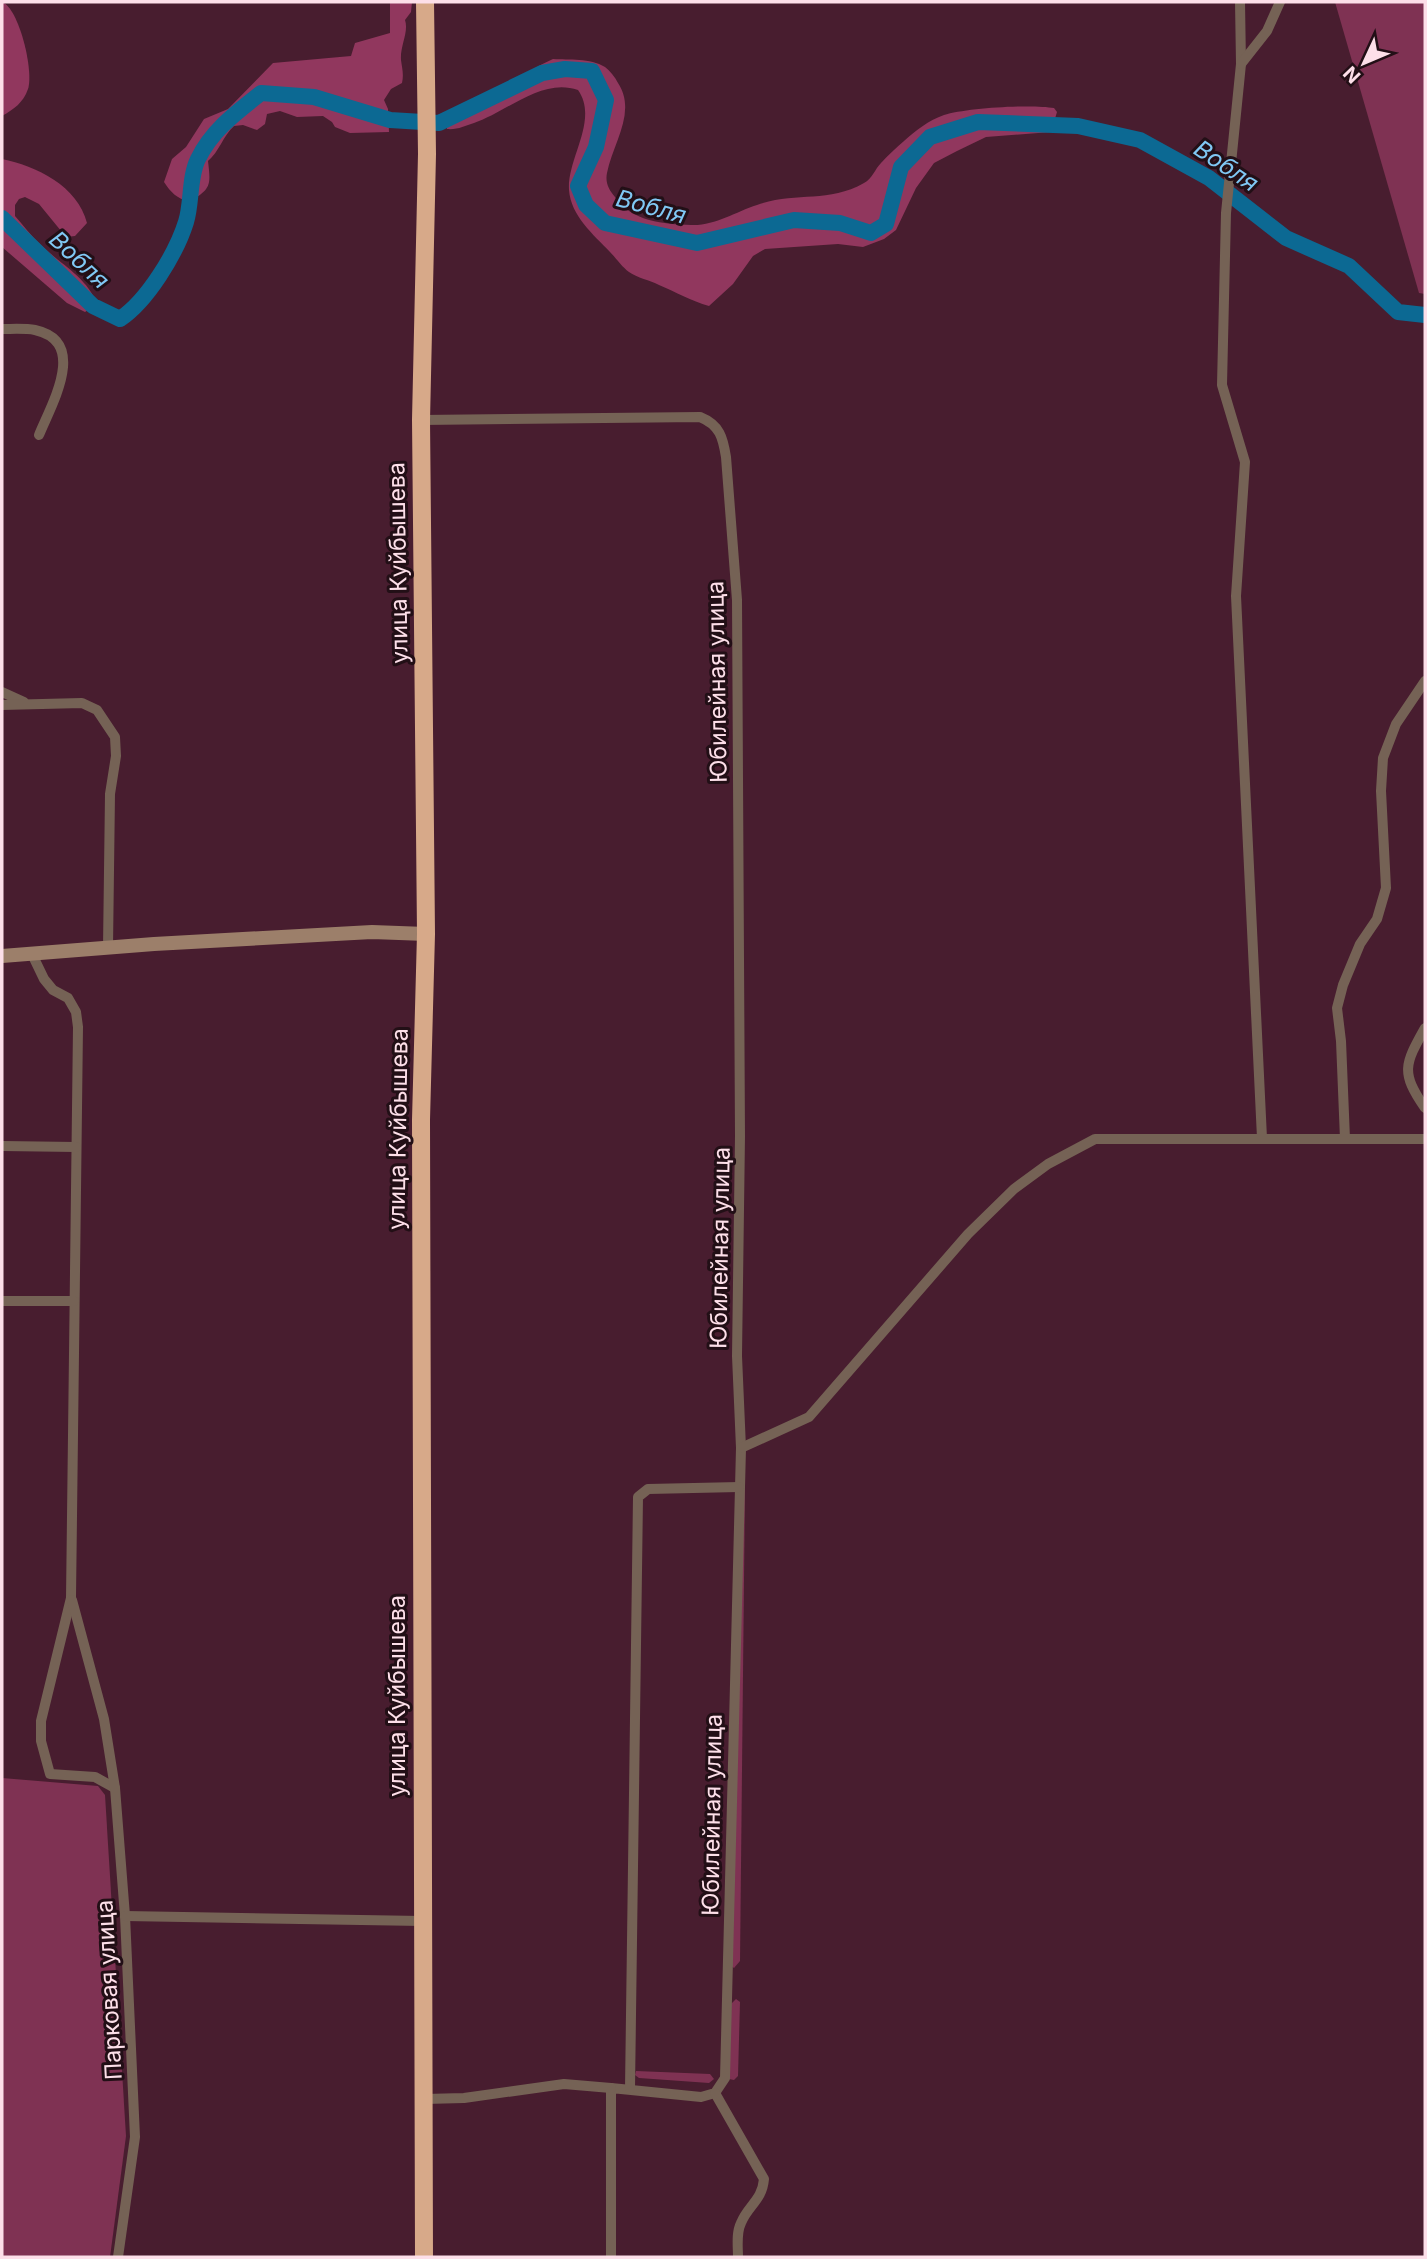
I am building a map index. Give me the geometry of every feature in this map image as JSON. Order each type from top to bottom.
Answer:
[{"type":"highway","name":"улица Куйбышева","points":[[424,2257],[421,1120],[426,934],[421,420],[427,154],[425,2]]},
{"type":"street","points":[[1240,2],[1241,64],[1226,213],[1222,385],[1245,462],[1236,596],[1262,1138]]},
{"type":"street","points":[[1241,64],[1268,31],[1280,2]]},
{"type":"street","points":[[2,329],[34,330],[53,340],[61,349],[64,360],[63,376],[39,435]]},
{"type":"street","name":"Юбилейная улица","points":[[421,420],[700,417],[723,434],[737,600],[740,1136],[737,1356],[741,1448],[725,2078],[715,2093]]},
{"type":"street","points":[[1345,1139],[1337,1009],[1343,985],[1360,944],[1377,919],[1386,888],[1381,790],[1383,758],[1396,724],[1425,681]]},
{"type":"street","points":[[2,692],[27,703]]},
{"type":"street","points":[[2,705],[82,703],[97,710],[115,737],[116,757],[110,794],[108,947]]},
{"type":"street","points":[[2,956],[108,947],[372,932],[426,934]]},
{"type":"street","points":[[31,952],[44,979],[53,990],[68,998],[76,1012],[78,1027],[71,1598],[41,1721],[41,1741],[50,1774],[95,1777],[115,1788]]},
{"type":"street","points":[[1425,1028],[1410,1054],[1407,1066],[1414,1090],[1425,1108]]},
{"type":"street","points":[[741,1448],[809,1418],[968,1234],[1014,1189],[1048,1164],[1095,1139],[1425,1139]]},
{"type":"street","points":[[2,1146],[76,1147]]},
{"type":"street","points":[[2,1301],[74,1301]]},
{"type":"street","points":[[630,2089],[638,1497],[648,1489],[739,1487]]},
{"type":"street","name":"Парковая улица","points":[[71,1598],[104,1719],[115,1788],[125,1916],[135,2137],[118,2257]]},
{"type":"street","points":[[125,1916],[422,1921]]},
{"type":"street","points":[[425,2099],[464,2098],[564,2084],[701,2097],[715,2093],[764,2179],[763,2193],[741,2223],[737,2242],[738,2257]]},
{"type":"street","points":[[611,2088],[611,2257]]},
{"type":"shaded area","points":[[2,2],[14,16],[24,41],[29,80],[28,89],[21,102],[2,116]]},
{"type":"shaded area","points":[[390,2],[412,2],[411,12],[405,20],[401,55],[402,83],[391,89],[384,100],[388,109],[389,132],[350,133],[335,127],[323,116],[297,117],[280,111],[267,114],[265,124],[257,130],[243,125],[234,126],[230,130],[208,161],[209,182],[202,194],[189,202],[169,189],[164,182],[172,159],[186,147],[204,119],[228,109],[273,63],[351,56],[355,43],[390,33]]},
{"type":"shaded area","points":[[1335,2],[1425,2],[1425,294],[1419,293]]},
{"type":"shaded area","points":[[553,59],[593,62],[605,67],[614,76],[625,105],[622,128],[607,173],[608,186],[630,212],[649,220],[670,224],[700,225],[771,201],[850,189],[867,181],[886,157],[913,133],[944,115],[967,110],[1015,107],[1054,108],[1057,112],[1051,132],[986,137],[934,163],[916,188],[896,230],[884,239],[863,247],[838,244],[765,249],[753,256],[733,284],[709,306],[629,272],[578,216],[569,190],[584,126],[584,102],[578,90],[551,88],[474,123],[447,129],[447,114],[453,109],[500,88]]},
{"type":"shaded area","points":[[2,159],[28,167],[54,180],[75,198],[82,210],[87,223],[75,236],[66,237],[39,204],[25,197],[19,199],[15,205],[15,216],[30,234],[80,278],[93,294],[97,304],[85,312],[67,303],[2,247]]},
{"type":"shaded area","points":[[743,1480],[740,1961],[734,1968],[730,1965]]},
{"type":"shaded area","points":[[2,1778],[98,1786],[105,1795],[126,2136],[110,2257],[2,2257]]},
{"type":"shaded area","points":[[736,1999],[740,2002],[738,2076],[734,2080],[729,2079],[730,2005]]},
{"type":"shaded area","points":[[636,2071],[710,2074],[714,2079],[709,2083],[639,2078],[635,2075]]},
{"type":"waterway","name":"Вобля","points":[[2,218],[93,306],[120,319],[150,289],[175,248],[188,215],[195,166],[210,139],[261,93],[314,97],[390,120],[439,123],[542,73],[565,69],[592,71],[606,100],[596,147],[578,186],[586,205],[605,223],[697,243],[794,220],[840,223],[871,233],[886,224],[901,167],[930,137],[978,122],[1078,126],[1140,140],[1209,178],[1286,238],[1349,266],[1398,312],[1425,315]]}]
